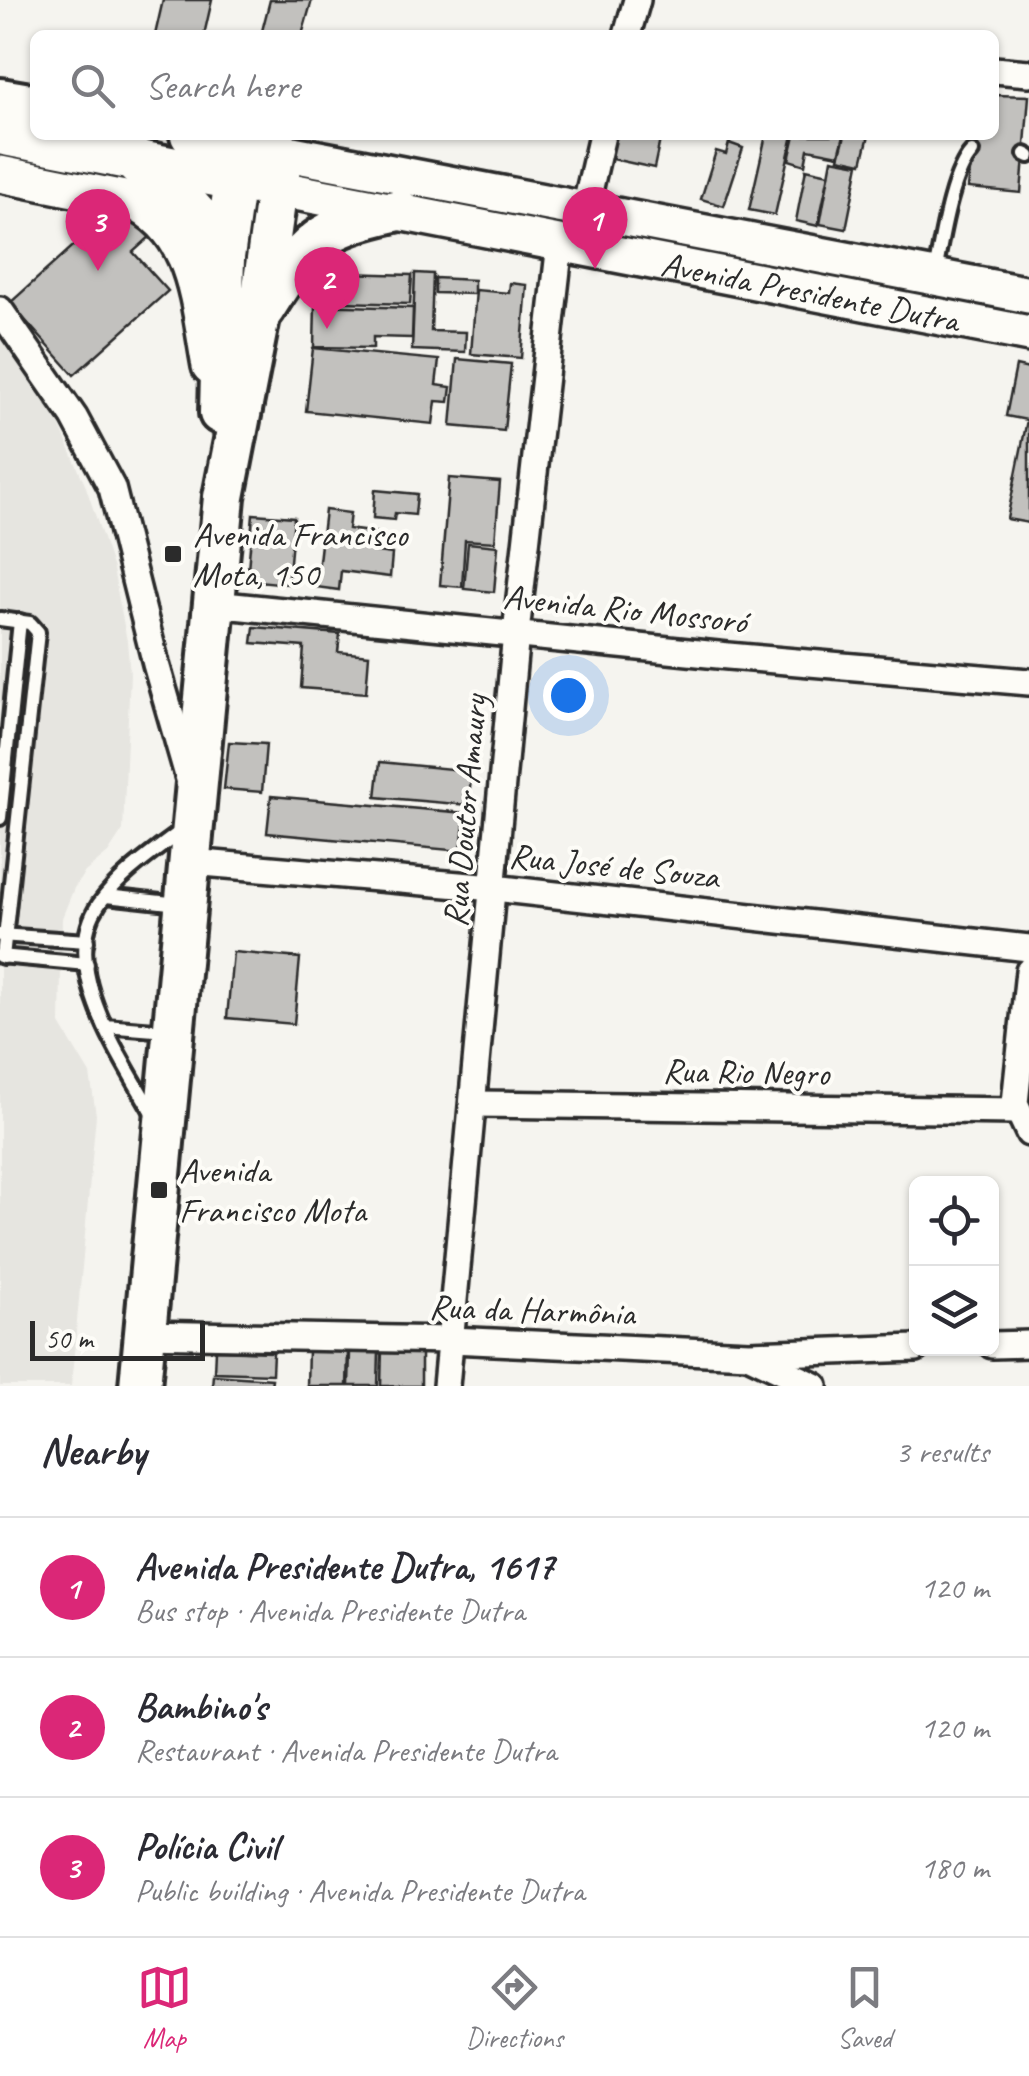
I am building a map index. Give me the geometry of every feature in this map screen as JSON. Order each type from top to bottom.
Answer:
[{"type":"main road","points":[[0,99],[30,105]]},
{"type":"main road","name":"Avenida Presidente Dutra","points":[[0,134],[30,140]]},
{"type":"main road","name":"Avenida Presidente Dutra","points":[[32,140],[126,158],[237,162],[585,209],[1029,295]]},
{"type":"main road","name":"Avenida Presidente Dutra","points":[[200,140],[237,162]]},
{"type":"main road","points":[[126,158],[166,184],[201,216],[224,257]]},
{"type":"main road","points":[[224,497],[220,421],[224,257],[237,162]]},
{"type":"main road","points":[[140,1386],[224,497],[259,317],[278,170]]},
{"type":"main road","name":"Avenida Presidente Dutra","points":[[278,170],[400,210],[1029,334]]},
{"type":"main road","points":[[0,174],[129,200],[148,208],[181,244],[199,304],[220,421]]},
{"type":"main road","points":[[259,317],[290,267],[328,231],[348,221],[400,210]]},
{"type":"main road","points":[[972,323],[978,286]]},
{"type":"street","points":[[628,30],[637,0]]},
{"type":"street","points":[[999,70],[1029,73]]},
{"type":"street","points":[[585,209],[601,140]]},
{"type":"street","name":"Rua Doutor Amaury","points":[[446,1386],[516,633],[560,243]]},
{"type":"street","points":[[0,310],[74,417],[112,488],[196,812]]},
{"type":"street","name":"Avenida Rio Mossoró","points":[[214,604],[1029,682]]},
{"type":"street","name":"Rua José de Souza","points":[[191,862],[494,888],[1029,948]]},
{"type":"street","points":[[1023,1122],[1015,1103],[1029,972]]},
{"type":"street","name":"Rua Rio Negro","points":[[473,1104],[1023,1122]]},
{"type":"street","name":"Rua da Harmônia","points":[[145,1334],[451,1340],[748,1354],[909,1348]]},
{"type":"street","points":[[999,1345],[1029,1344]]},
{"type":"street","points":[[748,1354],[815,1386]]},
{"type":"lane","points":[[934,276],[953,194],[972,152]]},
{"type":"lane","points":[[0,619],[30,623],[38,632],[7,846],[2,957],[87,964]]},
{"type":"lane","points":[[0,818],[20,621]]},
{"type":"lane","points":[[164,1134],[92,996],[87,941],[97,908],[106,896],[196,812]]},
{"type":"lane","points":[[106,896],[187,905]]},
{"type":"lane","points":[[3,935],[87,941]]},
{"type":"lane","points":[[105,1026],[174,1031]]},
{"type":"shaded area","points":[[0,338],[35,382],[59,424],[86,487],[113,569],[130,674],[123,830],[108,853],[85,872],[62,918],[60,1024],[90,1074],[96,1115],[71,1386],[0,1386]]},
{"type":"building","points":[[163,0],[212,0],[205,30],[156,30]]},
{"type":"building","points":[[270,0],[312,0],[303,30],[262,30]]},
{"type":"building","points":[[999,95],[1029,96],[1021,193],[968,188],[973,140],[999,140]]},
{"type":"building","points":[[612,140],[660,140],[654,168],[608,158]]},
{"type":"building","points":[[765,140],[792,140],[775,215],[749,210]]},
{"type":"building","points":[[794,140],[843,140],[839,155],[808,149],[805,165],[789,160]]},
{"type":"building","points":[[844,140],[868,140],[862,163],[839,158]]},
{"type":"building","points":[[729,143],[743,148],[724,206],[701,199],[716,151],[726,154]]},
{"type":"building","points":[[832,159],[859,164],[846,229],[820,224]]},
{"type":"building","points":[[806,169],[829,174],[818,226],[796,221]]},
{"type":"building","points":[[121,203],[151,236],[133,252],[168,291],[74,375],[10,303]]},
{"type":"building","points":[[345,273],[412,275],[410,304],[343,302]]},
{"type":"building","points":[[415,273],[433,274],[431,331],[466,332],[465,352],[412,350]]},
{"type":"building","points":[[435,278],[474,280],[474,294],[435,293]]},
{"type":"building","points":[[510,283],[527,285],[521,358],[471,354],[476,290],[509,293]]},
{"type":"building","points":[[315,305],[413,308],[412,338],[373,337],[373,348],[314,347]]},
{"type":"building","points":[[313,348],[439,360],[436,385],[451,387],[449,402],[436,401],[433,424],[306,411]]},
{"type":"building","points":[[457,359],[511,364],[504,431],[451,426]]},
{"type":"building","points":[[1016,366],[1029,369],[1029,523],[1007,519],[1027,420],[1006,416]]},
{"type":"building","points":[[449,478],[500,482],[495,542],[465,540],[462,587],[440,585]]},
{"type":"building","points":[[375,490],[417,494],[415,515],[395,513],[394,520],[373,518]]},
{"type":"building","points":[[325,510],[350,513],[348,529],[378,533],[376,552],[392,554],[390,577],[341,571],[339,590],[316,587]]},
{"type":"building","points":[[253,514],[294,517],[288,584],[247,580]]},
{"type":"building","points":[[468,543],[498,546],[494,592],[464,589]]},
{"type":"building","points":[[254,627],[340,634],[338,652],[369,655],[366,693],[301,688],[304,647],[252,643]]},
{"type":"building","points":[[229,742],[266,744],[262,792],[224,789]]},
{"type":"building","points":[[380,762],[472,771],[468,805],[376,797]]},
{"type":"building","points":[[271,796],[465,813],[461,851],[267,833]]},
{"type":"building","points":[[233,952],[300,958],[294,1024],[227,1018]]},
{"type":"building","points":[[382,1348],[421,1349],[421,1386],[381,1386]]},
{"type":"building","points":[[215,1350],[273,1352],[272,1374],[214,1372]]},
{"type":"building","points":[[308,1350],[348,1351],[347,1386],[307,1386]]},
{"type":"building","points":[[350,1351],[379,1351],[378,1386],[349,1386]]},
{"type":"building","points":[[213,1375],[272,1379],[271,1386],[212,1386]]},
{"type":"place","name":"Avenida Presidente Dutra, 1617","points":[[595,269]]},
{"type":"place","name":"Polícia Civil","points":[[98,271]]},
{"type":"place","name":"Bambino's","points":[[327,329]]},
{"type":"place","name":"Avenida Francisco Mota, 150","points":[[173,554]]},
{"type":"place","name":"Avenida Francisco Mota","points":[[159,1190]]}]
